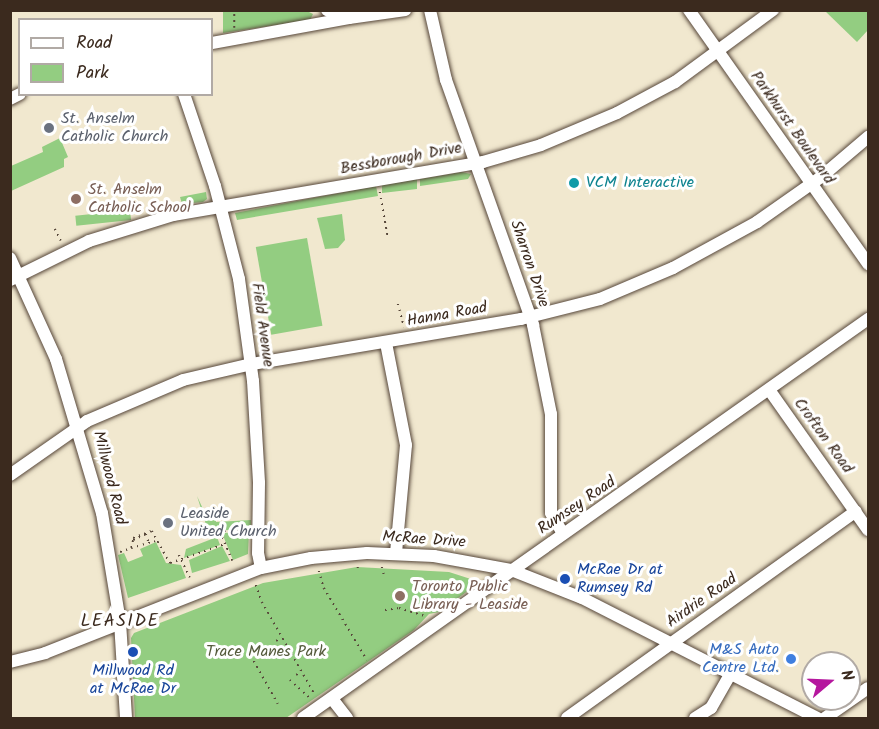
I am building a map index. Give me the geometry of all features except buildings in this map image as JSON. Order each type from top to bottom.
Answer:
[{"type":"street","points":[[327,10],[349,18]]},
{"type":"street","points":[[213,43],[405,10]]},
{"type":"street","name":"Sharron Drive","points":[[430,10],[446,80],[531,316],[550,414],[551,513],[563,534]]},
{"type":"street","name":"Parkhurst Boulevard","points":[[689,10],[868,264]]},
{"type":"street","name":"Bessborough Drive","points":[[15,277],[66,251],[130,226],[221,206],[475,163],[541,145],[608,118],[675,82],[773,10]]},
{"type":"street","name":"Field Avenue","points":[[185,96],[221,206],[239,279],[252,364],[261,568]]},
{"type":"street","name":"Hanna Road","points":[[10,475],[79,427],[149,391],[252,364],[386,343],[531,316],[600,299],[673,268],[757,222],[812,184],[868,137]]},
{"type":"street","name":"Millwood Road","points":[[10,258],[15,277],[56,359],[79,427],[106,530],[120,622],[126,718]]},
{"type":"street","name":"Rumsey Road","points":[[303,718],[333,700],[511,570],[770,391],[868,319]]},
{"type":"street","points":[[386,343],[406,445],[396,553]]},
{"type":"street","name":"Crofton Road","points":[[770,391],[868,530]]},
{"type":"street","name":"Airdrie Road","points":[[567,718],[856,511]]},
{"type":"street","name":"McRae Drive","points":[[10,662],[45,653],[261,568],[311,558],[396,553],[477,561],[511,570],[582,598],[818,718]]},
{"type":"street","points":[[695,718],[711,708],[730,673]]},
{"type":"street","points":[[825,718],[868,688]]},
{"type":"street","points":[[333,700],[346,718]]},
{"type":"path","points":[[234,10],[234,32]]},
{"type":"path","points":[[377,179],[388,238]]},
{"type":"path","points":[[10,218],[16,219]]},
{"type":"path","points":[[55,229],[66,251]]},
{"type":"path","points":[[398,304],[405,331]]},
{"type":"path","points":[[131,548],[134,536],[152,531],[167,562],[182,562],[225,544]]},
{"type":"path","points":[[232,561],[219,531],[252,531]]},
{"type":"path","points":[[133,540],[146,534],[149,543]]},
{"type":"path","points":[[116,553],[156,541]]},
{"type":"path","points":[[179,555],[190,578]]},
{"type":"path","points":[[358,567],[358,572]]},
{"type":"path","points":[[382,567],[384,575]]},
{"type":"path","points":[[319,571],[324,588],[369,663]]},
{"type":"path","points":[[256,585],[282,637],[318,699]]},
{"type":"path","points":[[385,610],[399,608],[426,616]]},
{"type":"path","points":[[276,641],[282,637]]},
{"type":"path","points":[[251,656],[278,704]]},
{"type":"path","points":[[297,675],[302,672]]},
{"type":"path","points":[[290,680],[314,702]]},
{"type":"green space","points":[[305,10],[313,14],[310,20],[223,33],[223,11]]},
{"type":"green space","points":[[825,11],[868,11],[868,30],[857,42]]},
{"type":"green space","points":[[60,138],[68,157],[64,159],[64,167],[11,191],[11,166],[43,152],[42,147]]},
{"type":"green space","points":[[462,172],[471,174],[468,179],[420,186],[420,179]]},
{"type":"green space","points":[[417,179],[417,189],[382,193],[382,185]]},
{"type":"green space","points":[[376,186],[378,196],[237,220],[235,213]]},
{"type":"green space","points":[[206,192],[207,199],[203,202],[182,204],[180,197]]},
{"type":"green space","points":[[130,210],[131,220],[76,226],[75,216]]},
{"type":"green space","points":[[342,214],[345,240],[338,248],[325,249],[317,218]]},
{"type":"green space","points":[[307,238],[322,326],[271,335],[256,247]]},
{"type":"green space","points":[[197,496],[203,509],[215,509],[216,522],[251,520],[251,529],[208,531]]},
{"type":"green space","points":[[249,532],[248,554],[233,560],[222,533]]},
{"type":"green space","points":[[217,537],[220,545],[184,558],[186,549]]},
{"type":"green space","points":[[156,542],[166,563],[181,565],[186,578],[128,598],[118,555],[124,553],[128,562],[143,556],[140,549]]},
{"type":"green space","points":[[222,546],[230,561],[192,573],[189,560]]},
{"type":"green space","name":"Trace Manes Park","points":[[357,567],[449,572],[480,582],[439,612],[429,614],[414,630],[286,718],[135,718],[131,638],[134,633],[263,583]]},
{"type":"place","name":"St. Anselm Catholic Church","points":[[49,128]]},
{"type":"place","name":"VCM Interactive","points":[[574,183]]},
{"type":"place","name":"St. Anselm Catholic School","points":[[76,199]]},
{"type":"place","name":"Leaside United Church","points":[[168,523]]},
{"type":"place","name":"McRae Dr at Rumsey Rd","points":[[565,579]]},
{"type":"place","name":"Toronto Public Library - Leaside","points":[[400,596]]},
{"type":"place","name":"Millwood Rd at McRae Dr","points":[[133,652]]},
{"type":"place","name":"M&S Auto Centre Ltd.","points":[[791,659]]},
{"type":"district","name":"LEASIDE","points":[[120,622]]}]
